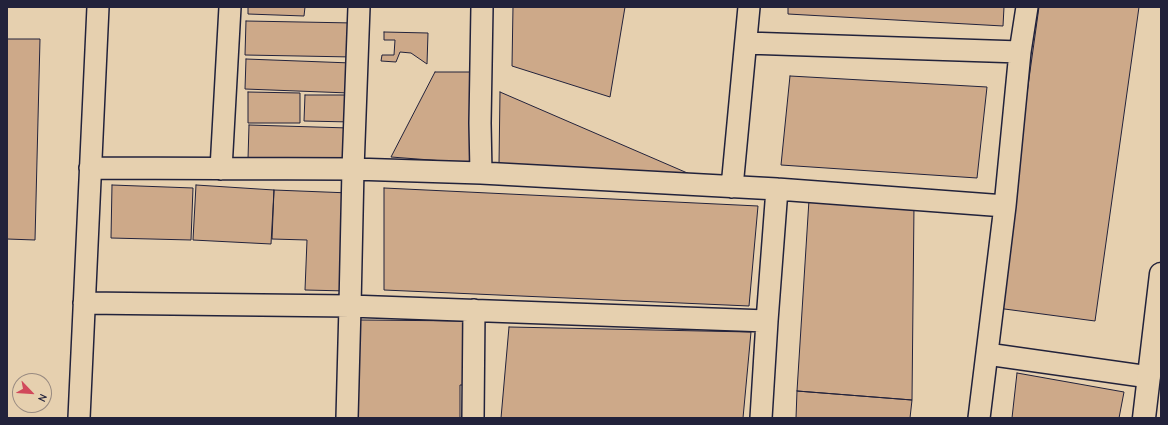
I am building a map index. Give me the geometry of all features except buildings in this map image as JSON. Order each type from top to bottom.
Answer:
[{"type":"street","points":[[79,418],[98,7]]},
{"type":"street","points":[[221,169],[230,7]]},
{"type":"street","points":[[347,418],[353,170],[359,7]]},
{"type":"street","points":[[481,173],[480,123],[482,7]]},
{"type":"street","points":[[732,187],[749,7]]},
{"type":"street","points":[[979,418],[1005,206],[1020,52],[1027,7]]},
{"type":"street","points":[[746,43],[1020,52]]},
{"type":"street","points":[[90,168],[353,170],[481,173],[777,189],[1005,206]]},
{"type":"street","points":[[761,418],[777,189]]},
{"type":"street","points":[[1144,418],[1161,274]]},
{"type":"street","points":[[84,303],[350,306],[767,321]]},
{"type":"street","points":[[473,418],[474,310]]},
{"type":"street","points":[[987,354],[1149,377]]}]
